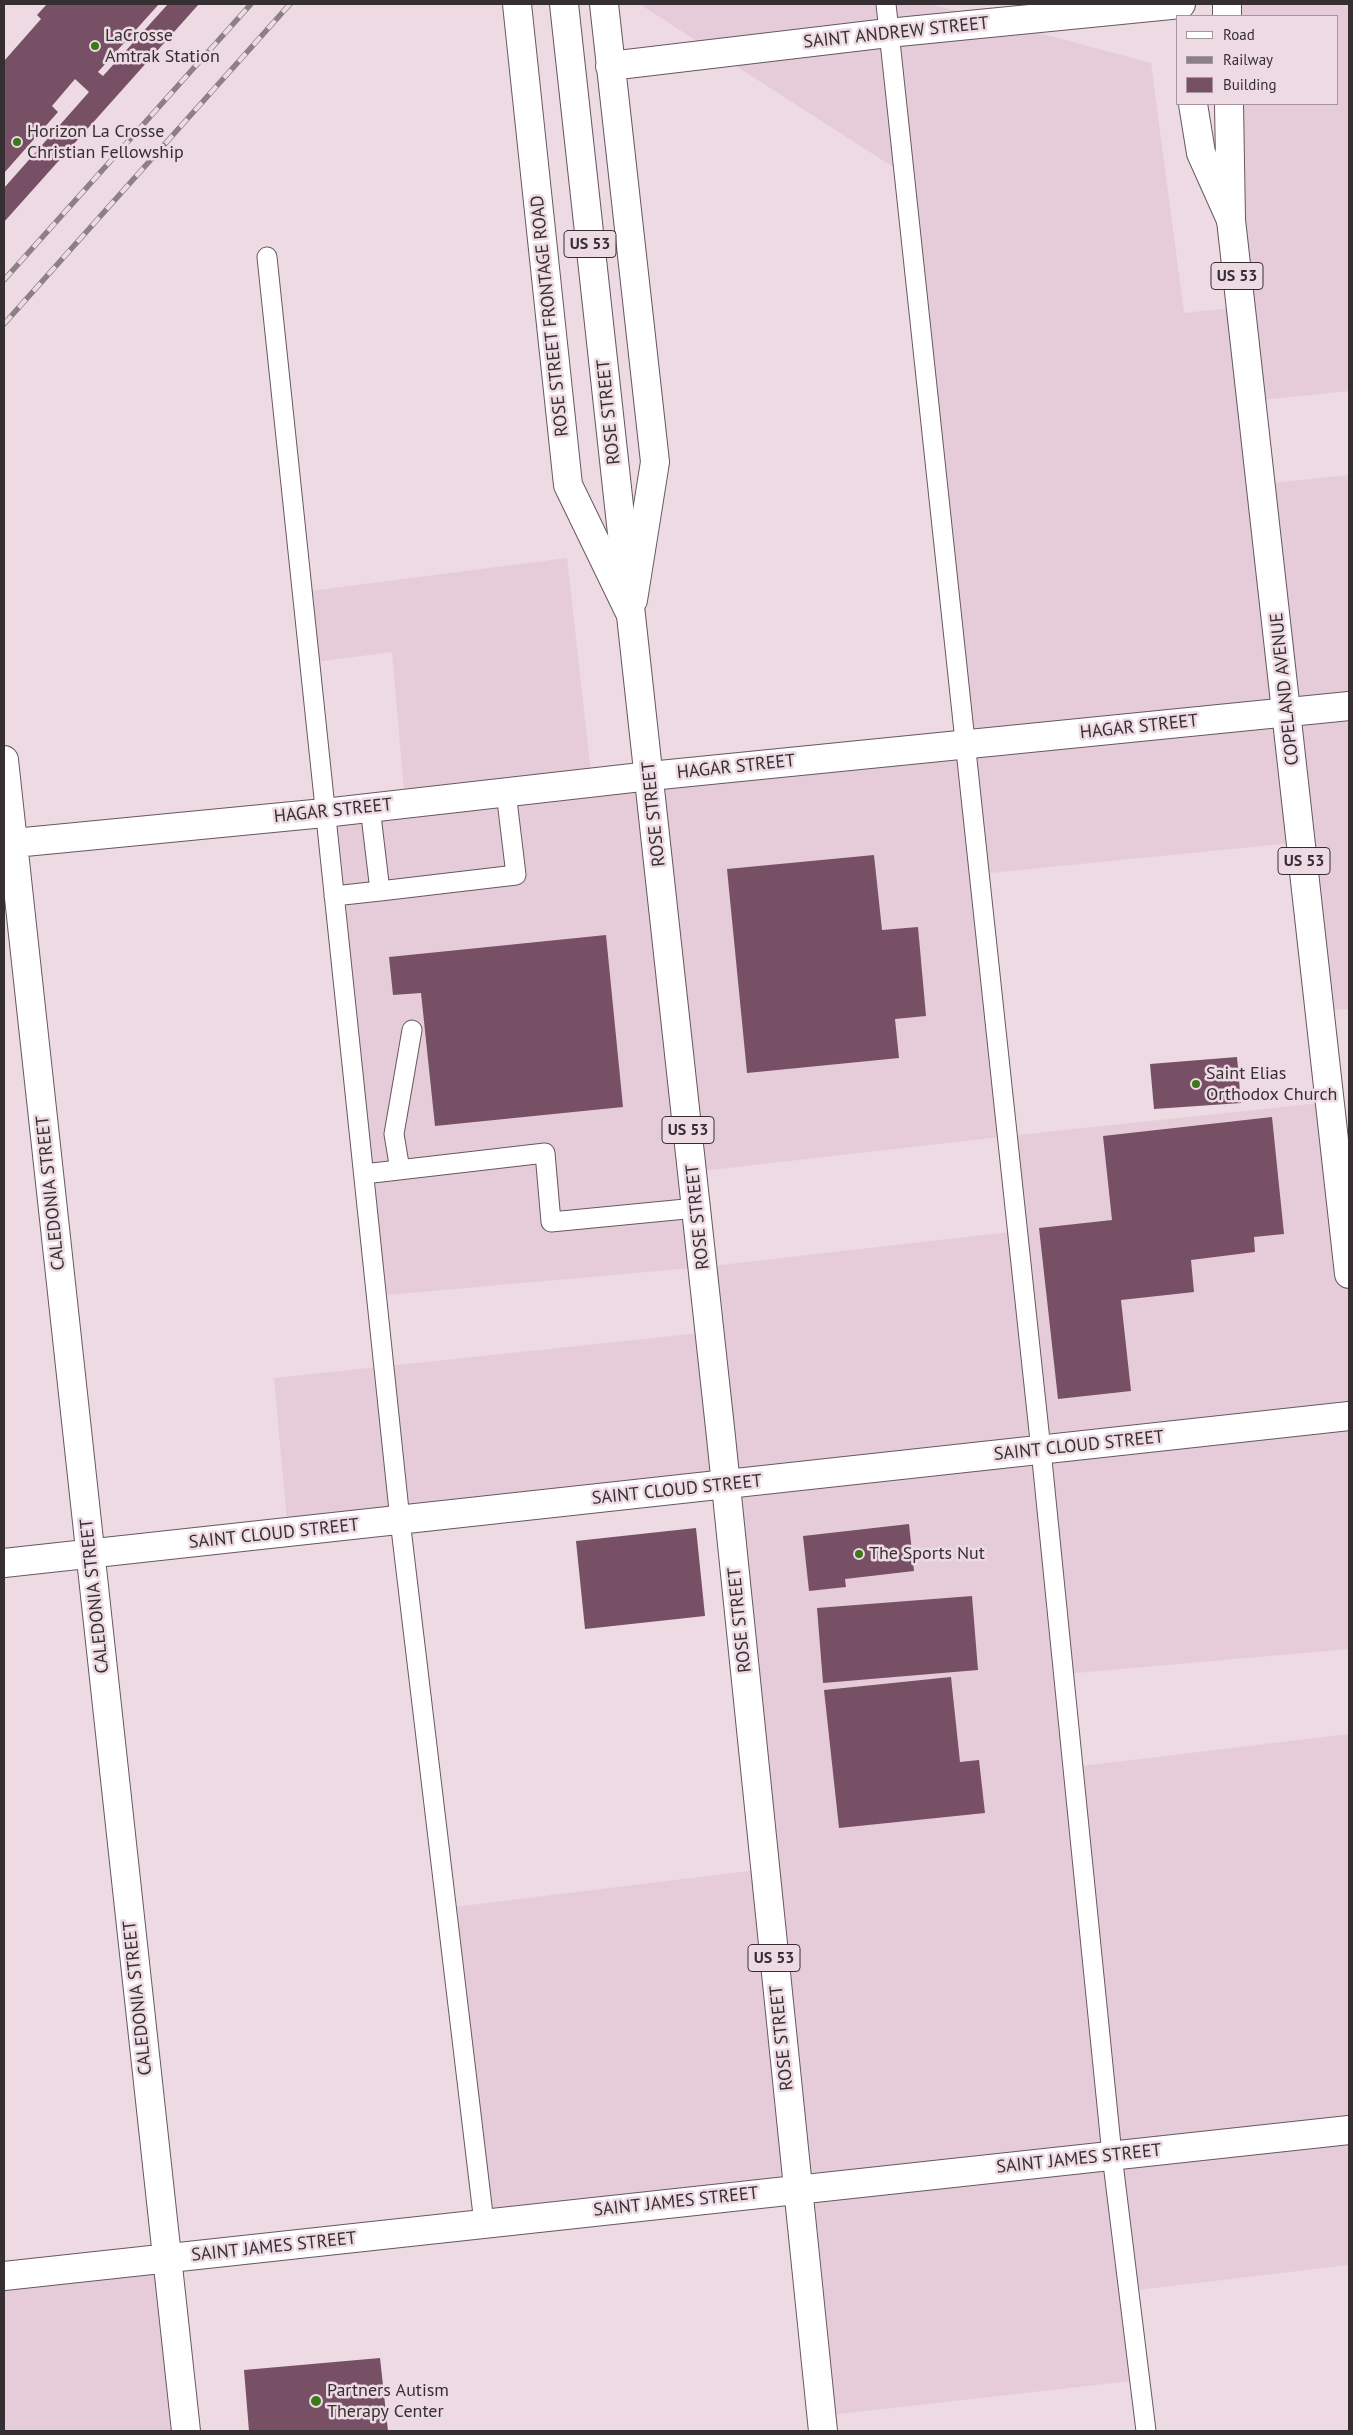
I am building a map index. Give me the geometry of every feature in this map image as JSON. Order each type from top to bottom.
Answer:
[{"type":"main road","name":"ROSE STREET FRONTAGE ROAD","points":[[517,4],[568,486],[631,614]]},
{"type":"main road","name":"ROSE STREET","points":[[564,4],[726,1484],[823,2431]]},
{"type":"main road","points":[[604,4],[655,462],[631,614]]},
{"type":"main road","name":"SAINT ANDREW STREET","points":[[610,66],[888,33],[1181,4]]},
{"type":"main road","points":[[1193,105],[1201,153],[1231,220]]},
{"type":"main road","name":"COPELAND AVENUE","points":[[1228,105],[1231,220],[1288,712],[1349,1274]]},
{"type":"main road","name":"HAGAR STREET","points":[[8,843],[324,813],[650,776],[1349,706]]},
{"type":"main road","name":"CALEDONIA STREET","points":[[4,760],[8,843],[90,1554],[186,2431]]},
{"type":"main road","name":"SAINT CLOUD STREET","points":[[4,1563],[1349,1416]]},
{"type":"main road","name":"SAINT JAMES STREET","points":[[4,2276],[1349,2130]]},
{"type":"lane","points":[[886,4],[1041,1450],[1112,2155],[1146,2431]]},
{"type":"lane","points":[[267,257],[324,813],[400,1520],[484,2223]]},
{"type":"lane","points":[[334,896],[516,875],[506,792]]},
{"type":"lane","points":[[370,807],[380,891]]},
{"type":"lane","points":[[400,1170],[394,1134],[412,1030]]},
{"type":"lane","points":[[364,1174],[545,1154],[551,1222],[696,1208]]},
{"type":"shaded area","points":[[643,4],[931,4],[1151,63],[1184,313],[1240,307],[1229,105],[1338,105],[1338,15],[1227,15],[1227,4],[1349,4],[1349,391],[1252,401],[1262,484],[1349,475],[1349,1009],[1321,1010],[1302,842],[980,874],[1008,1136],[693,1172],[703,1267],[376,1296],[324,813],[405,803],[392,652],[309,663],[302,592],[567,558],[592,782],[966,744],[904,174],[644,7]]},
{"type":"shaded area","points":[[1330,1102],[1349,1274],[1349,1649],[1064,1674],[1073,1767],[1349,1734],[1349,2265],[1129,2291],[1140,2380],[821,2416],[797,2189],[484,2223],[446,1908],[765,1869],[726,1485],[288,1532],[274,1378],[710,1332],[703,1267],[1018,1231],[1008,1136]]},
{"type":"shaded area","points":[[167,2259],[186,2431],[4,2431],[4,2276]]},
{"type":"building","points":[[47,4],[159,4],[98,72],[103,76],[168,4],[199,4],[4,222],[4,188],[89,92],[75,79],[52,106],[58,112],[4,173],[4,61],[41,19],[37,15]]},
{"type":"building","points":[[874,855],[882,930],[918,927],[926,1016],[895,1019],[899,1058],[747,1073],[727,869]]},
{"type":"building","points":[[606,935],[623,1107],[435,1126],[421,993],[393,995],[389,957]]},
{"type":"building","name":"Saint Elias Orthodox Church","points":[[1237,1057],[1241,1103],[1154,1109],[1150,1064]]},
{"type":"building","points":[[1272,1117],[1284,1234],[1254,1237],[1255,1252],[1191,1260],[1194,1292],[1121,1300],[1131,1391],[1058,1399],[1039,1228],[1112,1220],[1103,1136]]},
{"type":"building","name":"The Sports Nut","points":[[909,1524],[914,1571],[845,1579],[846,1587],[809,1591],[803,1536]]},
{"type":"building","points":[[696,1528],[705,1616],[585,1629],[576,1541]]},
{"type":"building","points":[[972,1596],[978,1670],[823,1683],[817,1608]]},
{"type":"building","points":[[951,1677],[960,1762],[979,1760],[985,1813],[839,1828],[824,1690]]},
{"type":"building","name":"Partners Autism Therapy Center","points":[[380,2358],[388,2431],[249,2431],[244,2370]]},
{"type":"railway","points":[[4,280],[251,4]]},
{"type":"railway","points":[[4,324],[290,4]]},
{"type":"place","name":"LaCrosse Amtrak Station","points":[[95,46]]},
{"type":"place","name":"Horizon La Crosse Christian Fellowship","points":[[17,142]]},
{"type":"place","name":"Saint Elias Orthodox Church","points":[[1196,1084]]},
{"type":"place","name":"The Sports Nut","points":[[859,1554]]},
{"type":"place","name":"Partners Autism Therapy Center","points":[[316,2401]]}]
